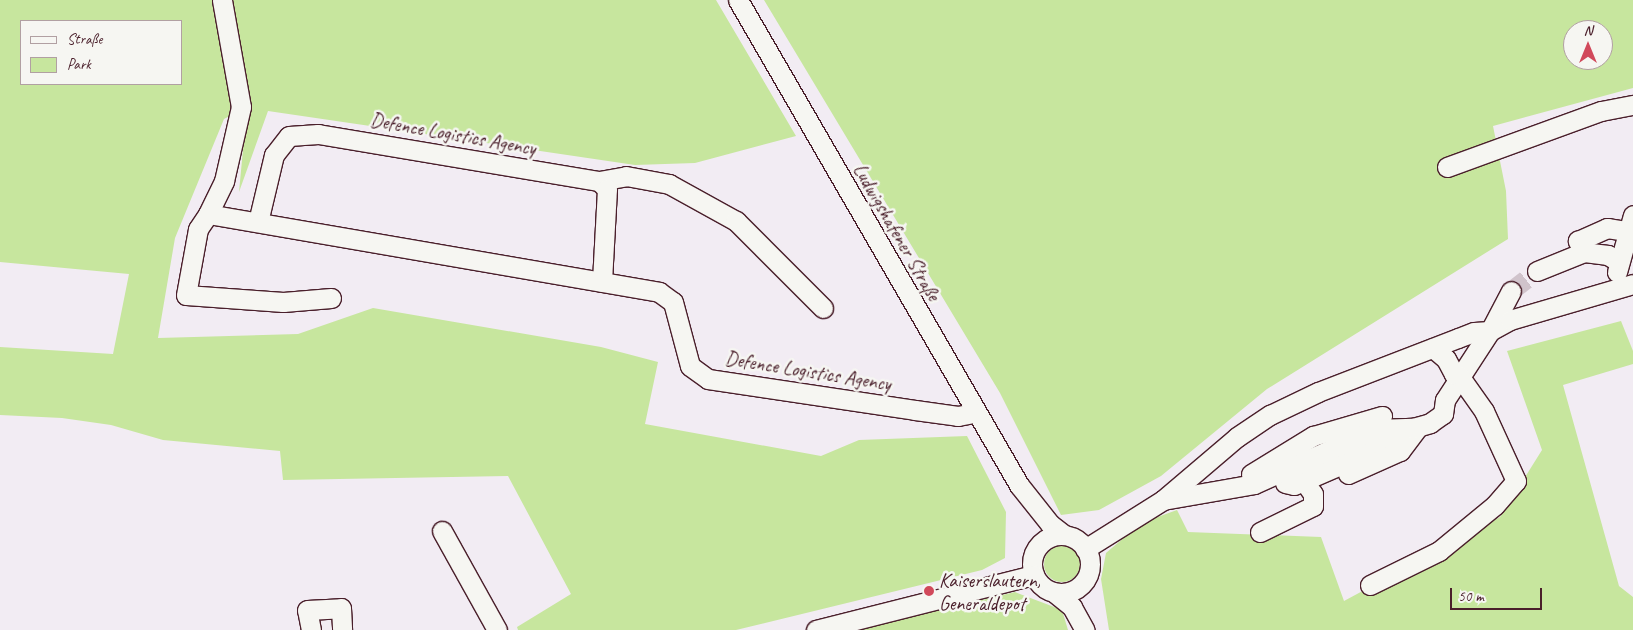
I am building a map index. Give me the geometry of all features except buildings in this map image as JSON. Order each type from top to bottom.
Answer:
[{"type":"street","points":[[222,0],[241,107],[224,181],[208,214],[198,229],[186,295],[284,302],[331,298]]},
{"type":"street","name":"Ludwigshafener Straße","points":[[738,0],[974,413],[1018,485],[1050,524],[1064,535]]},
{"type":"street","points":[[1447,167],[1601,111],[1633,106]]},
{"type":"street","name":"Defence Logistics Agency","points":[[258,222],[274,155],[289,136],[318,134],[599,181],[626,176],[669,184],[736,221],[823,308]]},
{"type":"street","points":[[599,181],[607,189],[602,282]]},
{"type":"street","name":"Defence Logistics Agency","points":[[208,214],[659,292],[673,302],[690,366],[708,379],[924,412],[958,416],[974,413]]},
{"type":"street","points":[[1584,252],[1578,246],[1581,239],[1607,228],[1628,234]]},
{"type":"street","points":[[1537,271],[1584,252],[1608,255],[1628,234]]},
{"type":"street","points":[[1086,549],[1163,500],[1252,426],[1276,412],[1474,332],[1490,331],[1510,320],[1625,286],[1628,234]]},
{"type":"street","points":[[1231,487],[1259,490],[1285,483],[1440,418],[1445,400],[1490,331],[1511,291]]},
{"type":"street","points":[[1370,585],[1438,551],[1513,488],[1516,481],[1512,467],[1484,411],[1460,377],[1454,374],[1446,360],[1433,348]]},
{"type":"street","points":[[1333,439],[1377,417],[1424,414],[1445,400]]},
{"type":"street","points":[[1163,500],[1194,496],[1231,487],[1298,443],[1333,439],[1376,429],[1418,427]]},
{"type":"street","points":[[1285,483],[1294,485],[1324,472],[1348,474],[1400,452],[1418,427]]},
{"type":"street","points":[[1260,532],[1313,506],[1313,494],[1304,481]]},
{"type":"street","name":"Ludwigshafener Straße","points":[[1018,485],[1036,527],[1038,546]]},
{"type":"street","points":[[442,531],[497,630]]},
{"type":"street","points":[[1055,593],[1068,592],[1082,584],[1090,569],[1086,549],[1076,540],[1064,535],[1050,537],[1038,546],[1032,560],[1034,575],[1043,588],[1055,593],[1070,604],[1085,630]]},
{"type":"street","points":[[816,630],[1034,575]]},
{"type":"street","points":[[1082,584],[1090,630]]},
{"type":"street","points":[[311,630],[307,610],[341,608],[342,630]]},
{"type":"green space","points":[[0,0],[716,0],[796,136],[695,163],[635,165],[268,111],[239,192],[247,107],[224,119],[175,238],[158,338],[298,334],[373,308],[601,347],[658,362],[645,424],[821,456],[859,440],[967,436],[1006,512],[1005,558],[982,570],[736,630],[518,630],[517,627],[571,594],[508,476],[283,480],[280,451],[163,440],[111,425],[62,418],[0,415],[0,347],[113,354],[129,274],[0,262]]},
{"type":"green space","points":[[764,0],[1633,0],[1633,88],[1493,126],[1506,191],[1508,239],[1267,389],[1161,476],[1099,510],[1061,515],[1000,393]]},
{"type":"green space","points":[[1621,321],[1633,351],[1633,364],[1563,385],[1619,586],[1633,597],[1633,630],[1109,630],[1101,579],[1106,553],[1141,523],[1177,510],[1188,532],[1321,537],[1344,601],[1500,517],[1542,450],[1507,351]]},
{"type":"green space","points":[[1062,546],[1069,547],[1075,551],[1079,557],[1079,571],[1075,577],[1069,581],[1062,582],[1055,581],[1049,577],[1045,571],[1044,564],[1045,557],[1049,551],[1055,547]]},
{"type":"green space","points":[[1015,592],[1062,610],[1068,630],[857,630]]},
{"type":"tunnel","points":[[1511,291],[1537,271]]},
{"type":"place","name":"Kaiserslautern, Generaldepot","points":[[929,591]]}]
